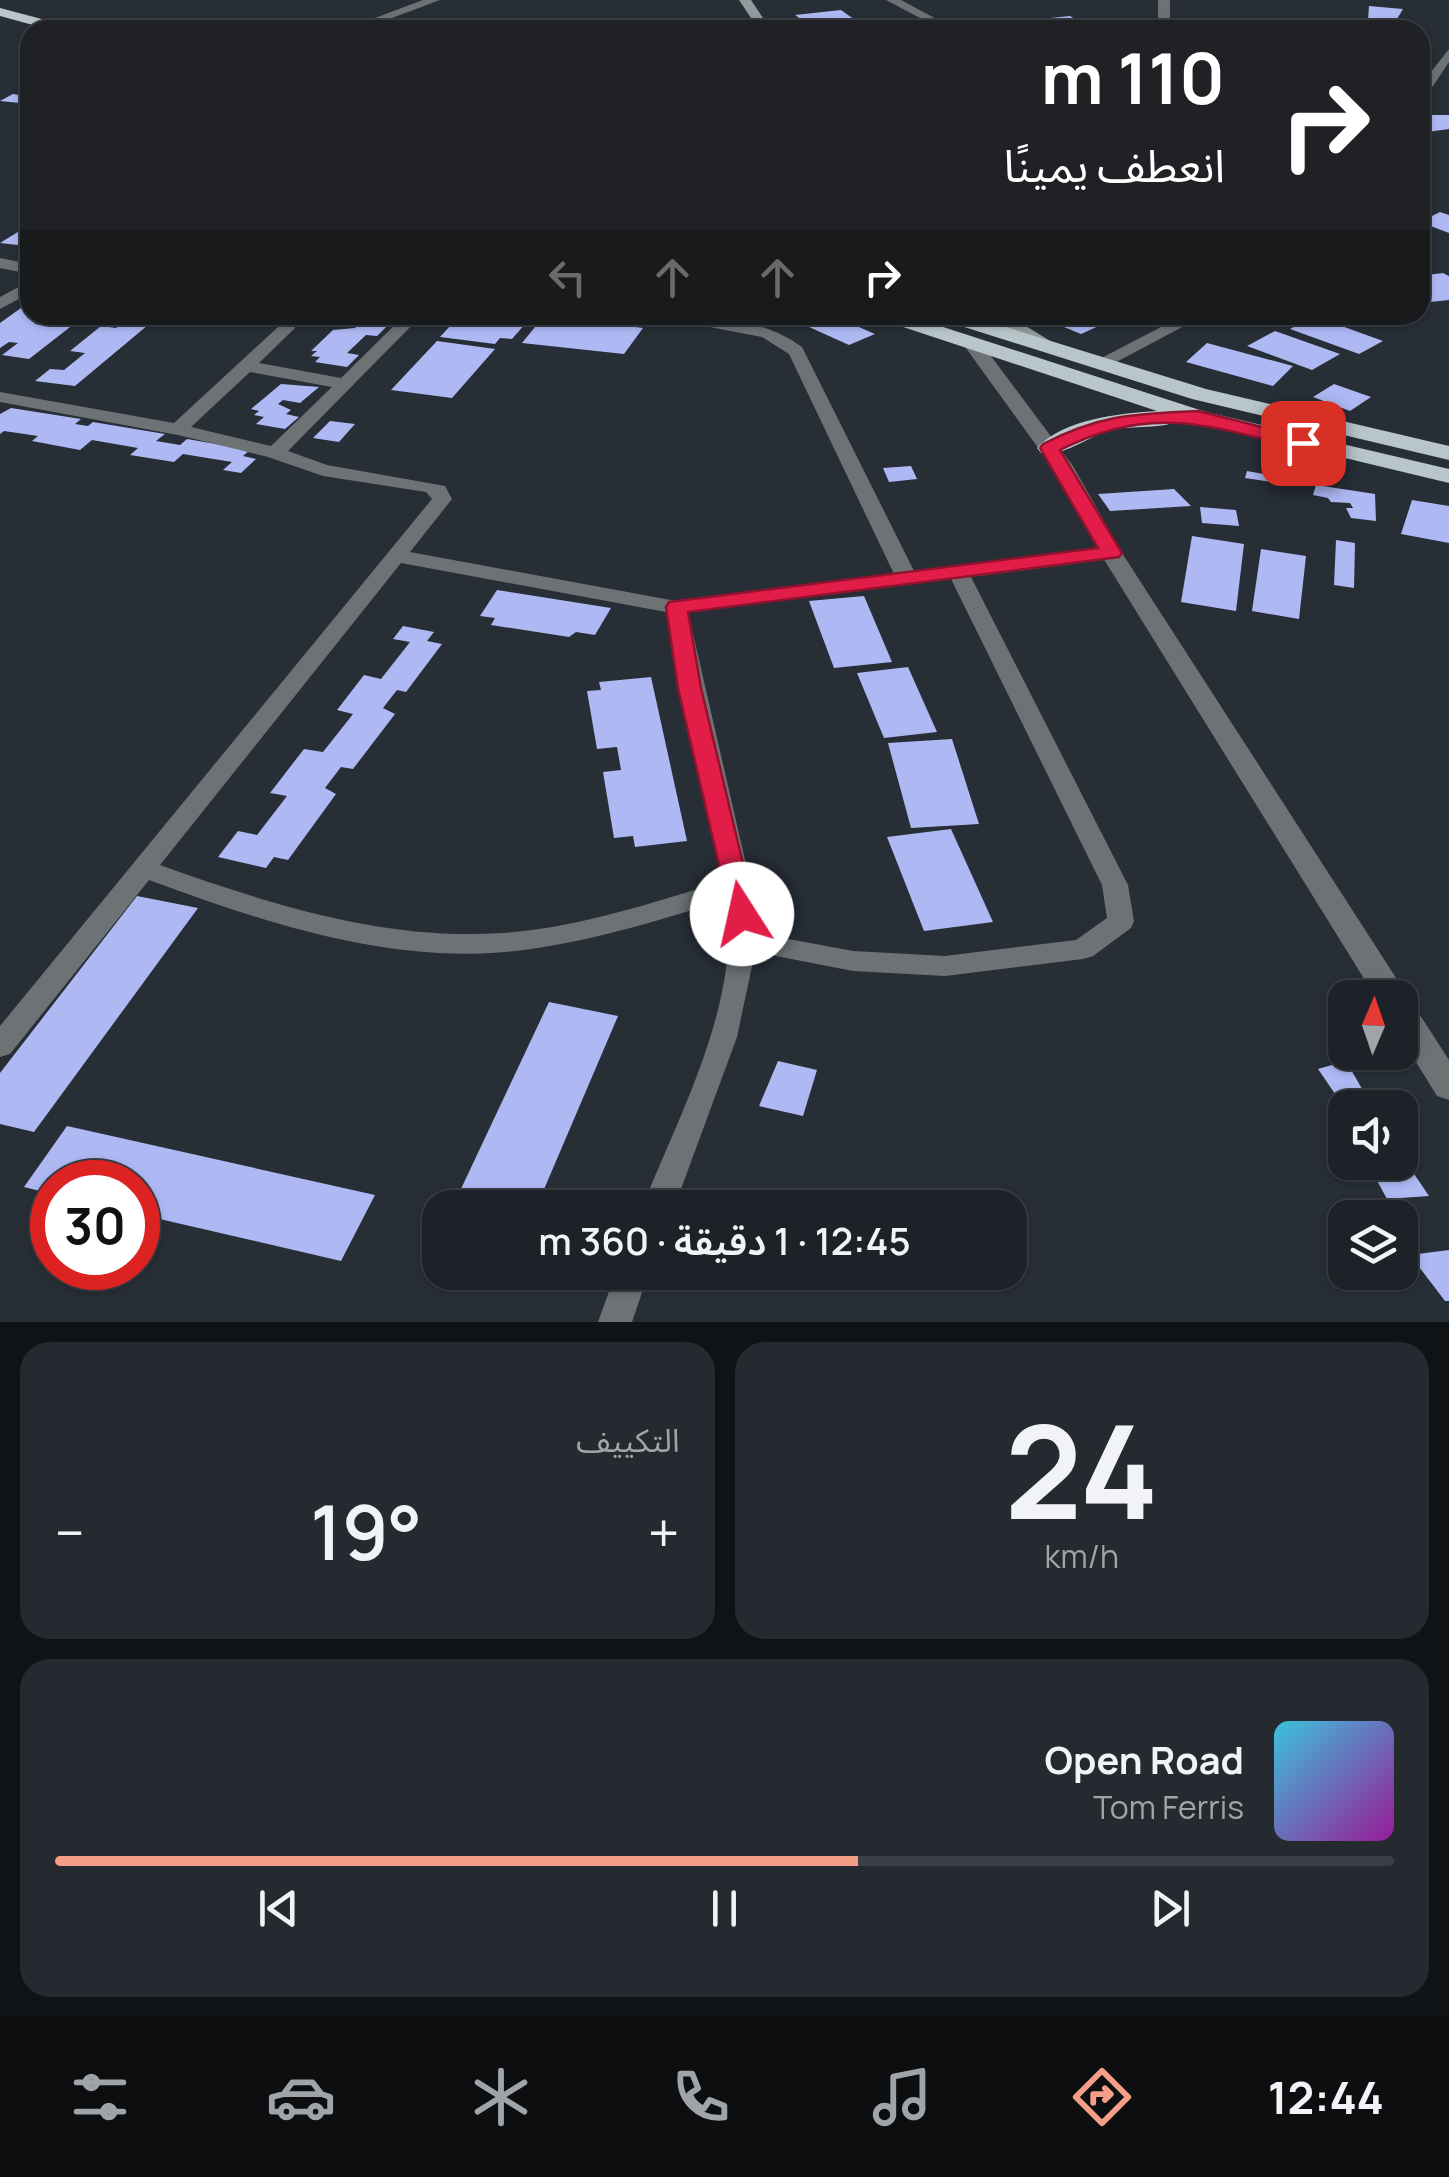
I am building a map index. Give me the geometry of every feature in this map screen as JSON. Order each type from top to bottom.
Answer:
[{"type":"highway","points":[[0,12],[30,20]]},
{"type":"highway","points":[[916,325],[1198,416],[1449,476]]},
{"type":"highway","points":[[980,325],[1271,413],[1449,454]]},
{"type":"highway","points":[[1050,448],[1088,428],[1116,420],[1198,416]]},
{"type":"main road","points":[[1012,325],[1048,345]]},
{"type":"street","points":[[377,20],[434,0]]},
{"type":"street","points":[[892,0],[929,20]]},
{"type":"street","points":[[1430,81],[1449,54]]},
{"type":"street","points":[[178,428],[286,325]]},
{"type":"street","points":[[275,453],[404,325]]},
{"type":"street","points":[[721,325],[778,337],[796,351],[907,578]]},
{"type":"street","points":[[1099,364],[1177,325]]},
{"type":"street","points":[[972,344],[1050,448],[1111,553],[1381,980]]},
{"type":"street","points":[[246,366],[344,384]]},
{"type":"street","points":[[0,397],[178,428],[323,470],[438,490],[442,499],[0,1046]]},
{"type":"street","points":[[397,556],[676,607],[1111,553]]},
{"type":"street","points":[[743,940],[854,961],[945,966],[1082,949],[1121,921],[1115,885],[958,572]]},
{"type":"street","points":[[665,1190],[715,1054],[738,978],[743,940],[738,886],[690,688],[676,607]]},
{"type":"street","points":[[144,870],[210,894],[277,912],[440,943],[498,943],[555,936],[626,920],[738,886]]},
{"type":"street","points":[[1418,1038],[1449,1087]]},
{"type":"street","points":[[615,1322],[627,1290]]},
{"type":"building","points":[[1369,6],[1403,9],[1397,19],[1404,20],[1368,20]]},
{"type":"building","points":[[841,10],[855,20],[802,20],[795,15]]},
{"type":"building","points":[[1070,16],[1077,20],[1031,20]]},
{"type":"building","points":[[13,94],[20,95],[20,103],[0,101]]},
{"type":"building","points":[[1449,115],[1449,129],[1430,132],[1430,116]]},
{"type":"building","points":[[1440,212],[1449,215],[1449,233],[1430,226],[1430,217]]},
{"type":"building","points":[[20,231],[20,245],[0,243]]},
{"type":"building","points":[[1430,275],[1449,276],[1449,300],[1430,302]]},
{"type":"building","points":[[20,309],[20,325],[73,325],[29,359],[2,355],[18,343],[9,342],[0,348],[0,323]]},
{"type":"building","points":[[148,325],[75,386],[35,381],[50,369],[64,370],[85,353],[70,351],[101,326]]},
{"type":"building","points":[[451,325],[524,325],[512,339],[500,338],[495,344],[440,337]]},
{"type":"building","points":[[537,325],[643,328],[624,354],[522,343]]},
{"type":"building","points":[[805,325],[854,325],[875,334],[849,345]]},
{"type":"building","points":[[1068,325],[1101,325],[1081,334],[1064,327]]},
{"type":"building","points":[[1297,325],[1339,325],[1383,341],[1359,354],[1290,329]]},
{"type":"building","points":[[386,327],[377,336],[366,335],[347,353],[359,355],[347,367],[315,362],[320,357],[311,356],[317,351],[311,351],[333,330]]},
{"type":"building","points":[[1275,331],[1340,354],[1312,370],[1247,346]]},
{"type":"building","points":[[437,341],[495,349],[452,398],[391,390]]},
{"type":"building","points":[[1207,343],[1293,366],[1273,386],[1186,362]]},
{"type":"building","points":[[281,384],[319,387],[300,403],[283,400],[278,404],[291,410],[286,414],[299,417],[285,429],[256,424],[264,417],[254,415],[259,411],[251,409]]},
{"type":"building","points":[[1334,384],[1371,397],[1350,411],[1313,397]]},
{"type":"building","points":[[11,408],[81,419],[75,424],[88,426],[93,422],[165,434],[156,441],[180,445],[187,439],[250,450],[243,456],[256,459],[241,473],[223,470],[232,462],[183,454],[174,462],[130,455],[138,448],[92,440],[80,450],[32,441],[38,436],[4,431],[0,434],[0,414]]},
{"type":"building","points":[[330,421],[355,424],[339,442],[313,438]]},
{"type":"building","points":[[911,466],[917,479],[889,482],[883,468]]},
{"type":"building","points":[[1247,471],[1287,478],[1285,484],[1245,478]]},
{"type":"building","points":[[1316,485],[1375,494],[1376,521],[1351,518],[1346,508],[1353,508],[1350,503],[1331,502],[1313,495]]},
{"type":"building","points":[[1174,489],[1191,506],[1110,511],[1098,494]]},
{"type":"building","points":[[1412,500],[1449,506],[1449,543],[1401,534]]},
{"type":"building","points":[[1200,507],[1236,510],[1239,526],[1202,523]]},
{"type":"building","points":[[1192,536],[1244,544],[1236,611],[1181,602]]},
{"type":"building","points":[[1336,540],[1355,543],[1354,588],[1334,585]]},
{"type":"building","points":[[1261,549],[1306,556],[1299,619],[1252,611]]},
{"type":"building","points":[[497,590],[611,608],[595,635],[576,632],[569,637],[491,625],[495,618],[480,616]]},
{"type":"building","points":[[864,596],[892,662],[834,668],[809,601]]},
{"type":"building","points":[[403,626],[434,632],[427,641],[442,644],[406,692],[397,690],[383,708],[395,714],[353,769],[341,767],[325,788],[336,794],[288,860],[274,857],[266,868],[218,857],[238,831],[257,835],[287,796],[270,793],[304,749],[323,752],[353,714],[337,710],[364,675],[381,679],[410,642],[393,639]]},
{"type":"building","points":[[908,667],[937,732],[884,738],[857,673]]},
{"type":"building","points":[[651,677],[687,841],[635,847],[633,836],[614,838],[603,772],[621,770],[617,747],[597,749],[587,691],[601,690],[599,682]]},
{"type":"building","points":[[952,739],[979,824],[911,828],[888,743]]},
{"type":"building","points":[[951,829],[993,922],[924,931],[887,837]]},
{"type":"building","points":[[137,896],[198,908],[34,1132],[0,1124],[0,1073]]},
{"type":"building","points":[[549,1002],[618,1016],[544,1190],[460,1190]]},
{"type":"building","points":[[778,1061],[817,1070],[803,1116],[759,1106]]},
{"type":"building","points":[[1328,1066],[1328,1070],[1351,1070],[1363,1090],[1332,1090],[1318,1069]]},
{"type":"building","points":[[67,1126],[375,1195],[341,1261],[160,1219],[160,1160],[43,1160]]},
{"type":"building","points":[[1377,1180],[1418,1180],[1429,1196],[1387,1199]]},
{"type":"building","points":[[1449,1250],[1449,1301],[1445,1301],[1418,1266],[1418,1254]]},
{"type":"route","points":[[742,914],[690,688],[676,607],[1111,553],[1050,448],[1088,428],[1116,420],[1198,416],[1303,443]]}]
